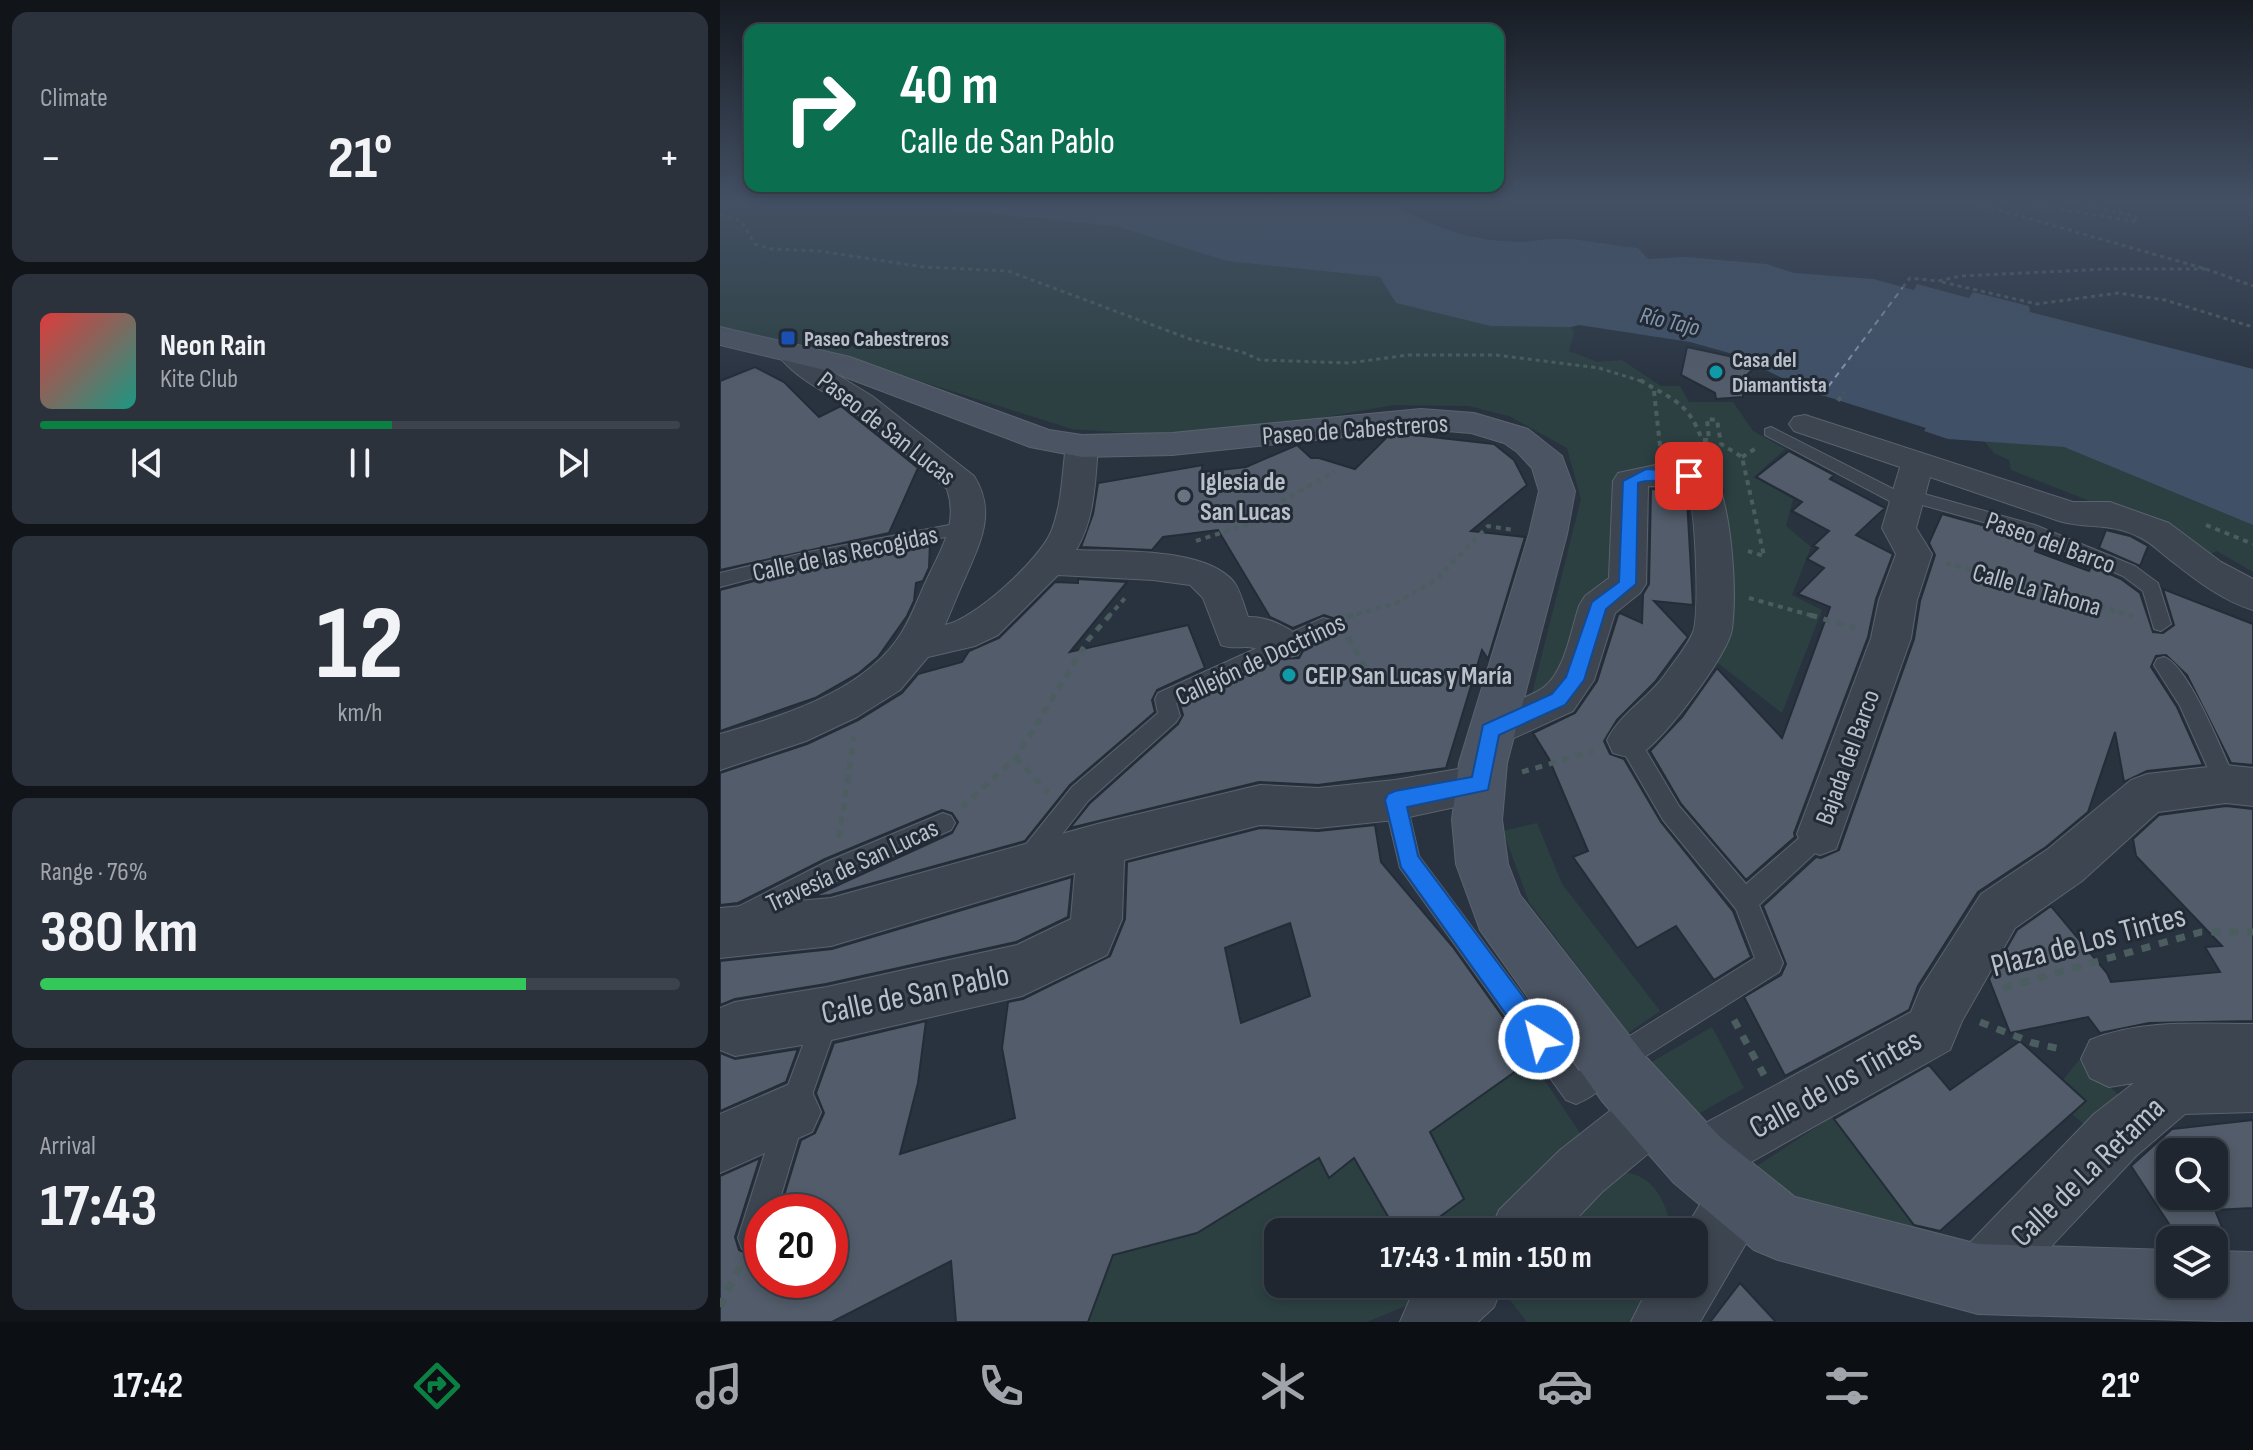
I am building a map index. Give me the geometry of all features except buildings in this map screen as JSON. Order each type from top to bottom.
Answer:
[{"type":"street","name":"Paseo de Cabestreros","points":[[720,336],[839,364],[1042,439],[1082,446],[1172,444],[1421,419],[1474,423],[1516,436],[1541,453],[1549,464],[1557,491],[1548,534],[1490,731],[1495,780],[1477,820],[1482,864],[1499,911],[1589,1032],[1697,1156],[1778,1226],[1978,1279],[2253,1287]]},
{"type":"street","name":"Paseo de San Lucas","points":[[790,352],[821,377],[861,402],[962,484],[968,497],[970,527]]},
{"type":"street","points":[[1805,424],[2071,513],[2110,513],[2157,531],[2208,571],[2253,596]]},
{"type":"street","points":[[916,643],[951,639],[977,629],[1050,562],[1064,542],[1073,514],[1082,446]]},
{"type":"street","points":[[1914,554],[1899,528],[1918,461]]},
{"type":"street","points":[[1490,731],[1558,699],[1574,680],[1598,606],[1627,584],[1630,481],[1646,474],[1700,479],[1705,486],[1713,541],[1713,632],[1677,690],[1628,740]]},
{"type":"street","points":[[720,752],[751,744],[859,696],[901,665],[916,643],[970,527]]},
{"type":"street","name":"Bajada del Barco","points":[[1820,834],[1891,638],[1898,600],[1914,554]]},
{"type":"street","points":[[1050,562],[1153,567],[1200,574],[1220,591],[1235,635],[1253,631],[1307,632]]},
{"type":"street","points":[[720,931],[831,922],[1101,844],[1260,805],[1318,808],[1395,800],[1495,780]]},
{"type":"street","name":"Calle de los Tintes","points":[[1697,1156],[1931,1031],[1940,1007],[1998,911],[2065,865],[2147,794],[2240,786]]},
{"type":"street","name":"Calle de San Pablo","points":[[735,1029],[827,1014],[1022,970],[1089,937],[1097,919],[1101,844]]},
{"type":"street","name":"Calle de La Retama","points":[[2109,1059],[2157,1052],[2253,1051]]},
{"type":"street","name":"Calle de La Retama","points":[[1978,1279],[2115,1135],[2175,1086],[2253,1084]]},
{"type":"street","points":[[720,1144],[792,1112]]},
{"type":"street","points":[[1535,1218],[1581,1171],[1697,1156],[1695,1218]]},
{"type":"street","points":[[1433,1322],[1457,1298]]},
{"type":"street","points":[[1664,1322],[1679,1298]]},
{"type":"lane","name":"Paseo del Barco","points":[[1771,432],[1908,500],[2029,529],[2129,571],[2151,588],[2161,624]]},
{"type":"lane","name":"Calle de las Recogidas","points":[[720,580],[803,559],[970,527]]},
{"type":"lane","name":"Callejón de Doctrinos","points":[[1022,867],[1080,794],[1169,716],[1165,699],[1307,632]]},
{"type":"lane","points":[[2164,665],[2240,786]]},
{"type":"lane","points":[[1628,740],[1671,813],[1745,901],[1770,963],[1638,1047]]},
{"type":"lane","points":[[1395,800],[1408,860],[1576,1090],[1594,1077]]},
{"type":"lane","name":"Travesía de San Lucas","points":[[720,931],[834,870],[943,823]]},
{"type":"lane","name":"Bajada del Barco","points":[[1745,901],[1820,834]]},
{"type":"lane","points":[[767,1194],[827,1014]]},
{"type":"path","points":[[889,263],[924,267],[981,267],[1019,273],[1178,334],[1260,360],[1349,363],[1408,355],[1496,355],[1622,373],[1643,381],[1654,391],[1673,397],[1694,417],[1702,440],[1709,440],[1707,419],[1717,420],[1721,444],[1742,457]]},
{"type":"path","points":[[2184,263],[2253,286]]},
{"type":"path","points":[[1938,281],[1961,276],[2093,270],[2206,269]]},
{"type":"path","points":[[1903,287],[1910,278],[1938,281],[2037,304],[2118,293],[2165,300],[2253,327]]},
{"type":"path","points":[[1809,391],[1816,382]]},
{"type":"path","points":[[1654,391],[1661,474]]},
{"type":"path","points":[[1838,401],[1844,392]]},
{"type":"path","points":[[1219,536],[1276,515],[1278,503],[1335,472]]},
{"type":"path","name":"Callejón de Doctrinos","points":[[1307,632],[1396,603],[1437,579],[1488,526],[1548,534]]},
{"type":"path","name":"Calle La Tahona","points":[[1914,554],[2161,624]]},
{"type":"path","name":"Travesía de San Lucas","points":[[943,823],[1016,758],[1088,640],[1153,567]]},
{"type":"path","points":[[1715,588],[1891,638]]},
{"type":"path","points":[[1307,632],[1323,632],[1342,626],[1376,687]]},
{"type":"path","points":[[834,870],[859,696]]},
{"type":"path","points":[[1495,780],[1628,740]]},
{"type":"path","points":[[1016,758],[1066,811]]},
{"type":"path","name":"Plaza de Los Tintes","points":[[1940,1007],[2097,959],[2201,932],[2252,932]]},
{"type":"path","points":[[1720,995],[1784,1112]]},
{"type":"path","points":[[1940,1007],[2033,1043],[2109,1059]]},
{"type":"path","points":[[720,1307],[744,1257]]},
{"type":"green space","points":[[720,263],[1243,263],[1380,277],[1491,326],[1571,327],[1574,333],[1569,351],[1598,362],[1622,360],[1661,386],[1680,386],[1689,402],[1733,402],[1753,431],[1785,449],[1754,477],[1793,499],[1786,526],[1811,547],[1792,595],[1822,610],[1782,713],[1713,659],[1718,499],[1725,491],[1715,474],[1705,467],[1692,466],[1655,467],[1624,473],[1624,568],[1551,690],[1532,694],[1581,499],[1567,448],[1509,416],[1469,406],[1394,405],[1279,425],[1160,435],[1072,429],[812,347],[720,327]]},
{"type":"green space","points":[[1984,441],[2064,447],[2253,525],[2253,572],[2217,551],[2198,559],[2163,530],[2011,470],[2009,460],[1994,453]]},
{"type":"green space","points":[[1537,823],[1562,884],[1660,1011],[1628,1033],[1529,902],[1503,831]]},
{"type":"green space","points":[[1712,1027],[1744,1088],[1691,1118],[1650,1063]]},
{"type":"green space","points":[[1531,1060],[1584,1139],[1503,1218],[1438,1218],[1464,1199],[1430,1132]]},
{"type":"green space","points":[[2079,1060],[2121,1097],[2095,1134],[2072,1114],[2086,1101],[2063,1080]]},
{"type":"green space","points":[[1832,1117],[1928,1242],[1789,1211],[1743,1175]]},
{"type":"green space","points":[[1354,1157],[1389,1218],[1264,1218],[1264,1298],[1419,1298],[1415,1302],[1367,1322],[1088,1322],[1113,1255],[1197,1233],[1289,1177],[1300,1158]]},
{"type":"green space","points":[[1611,1171],[1626,1172],[1647,1181],[1660,1196],[1669,1218],[1565,1218]]},
{"type":"green space","points":[[1651,1298],[1629,1322],[1527,1322],[1510,1300]]},
{"type":"water","name":"Río Tajo","points":[[1243,263],[1766,264],[1794,273],[1873,279],[1914,290],[1917,284],[1969,298],[1973,292],[2029,306],[2030,312],[2253,369],[2253,525],[2064,447],[1948,439],[1924,431],[1926,428],[1809,391],[1733,354],[1690,342],[1579,325],[1491,326],[1396,303],[1380,277]]},
{"type":"ferry route","points":[[1822,395],[1903,287]]},
{"type":"place","name":"Paseo Cabestreros","points":[[788,338]]},
{"type":"place","name":"Casa del Diamantista","points":[[1716,372]]},
{"type":"place","name":"Iglesia de San Lucas","points":[[1184,496]]},
{"type":"place","name":"CEIP San Lucas y María","points":[[1289,675]]},
{"type":"route","points":[[1539,1039],[1408,860],[1395,800],[1481,784],[1490,731],[1558,699],[1574,680],[1598,606],[1627,584],[1630,481],[1646,474],[1689,476]]}]
